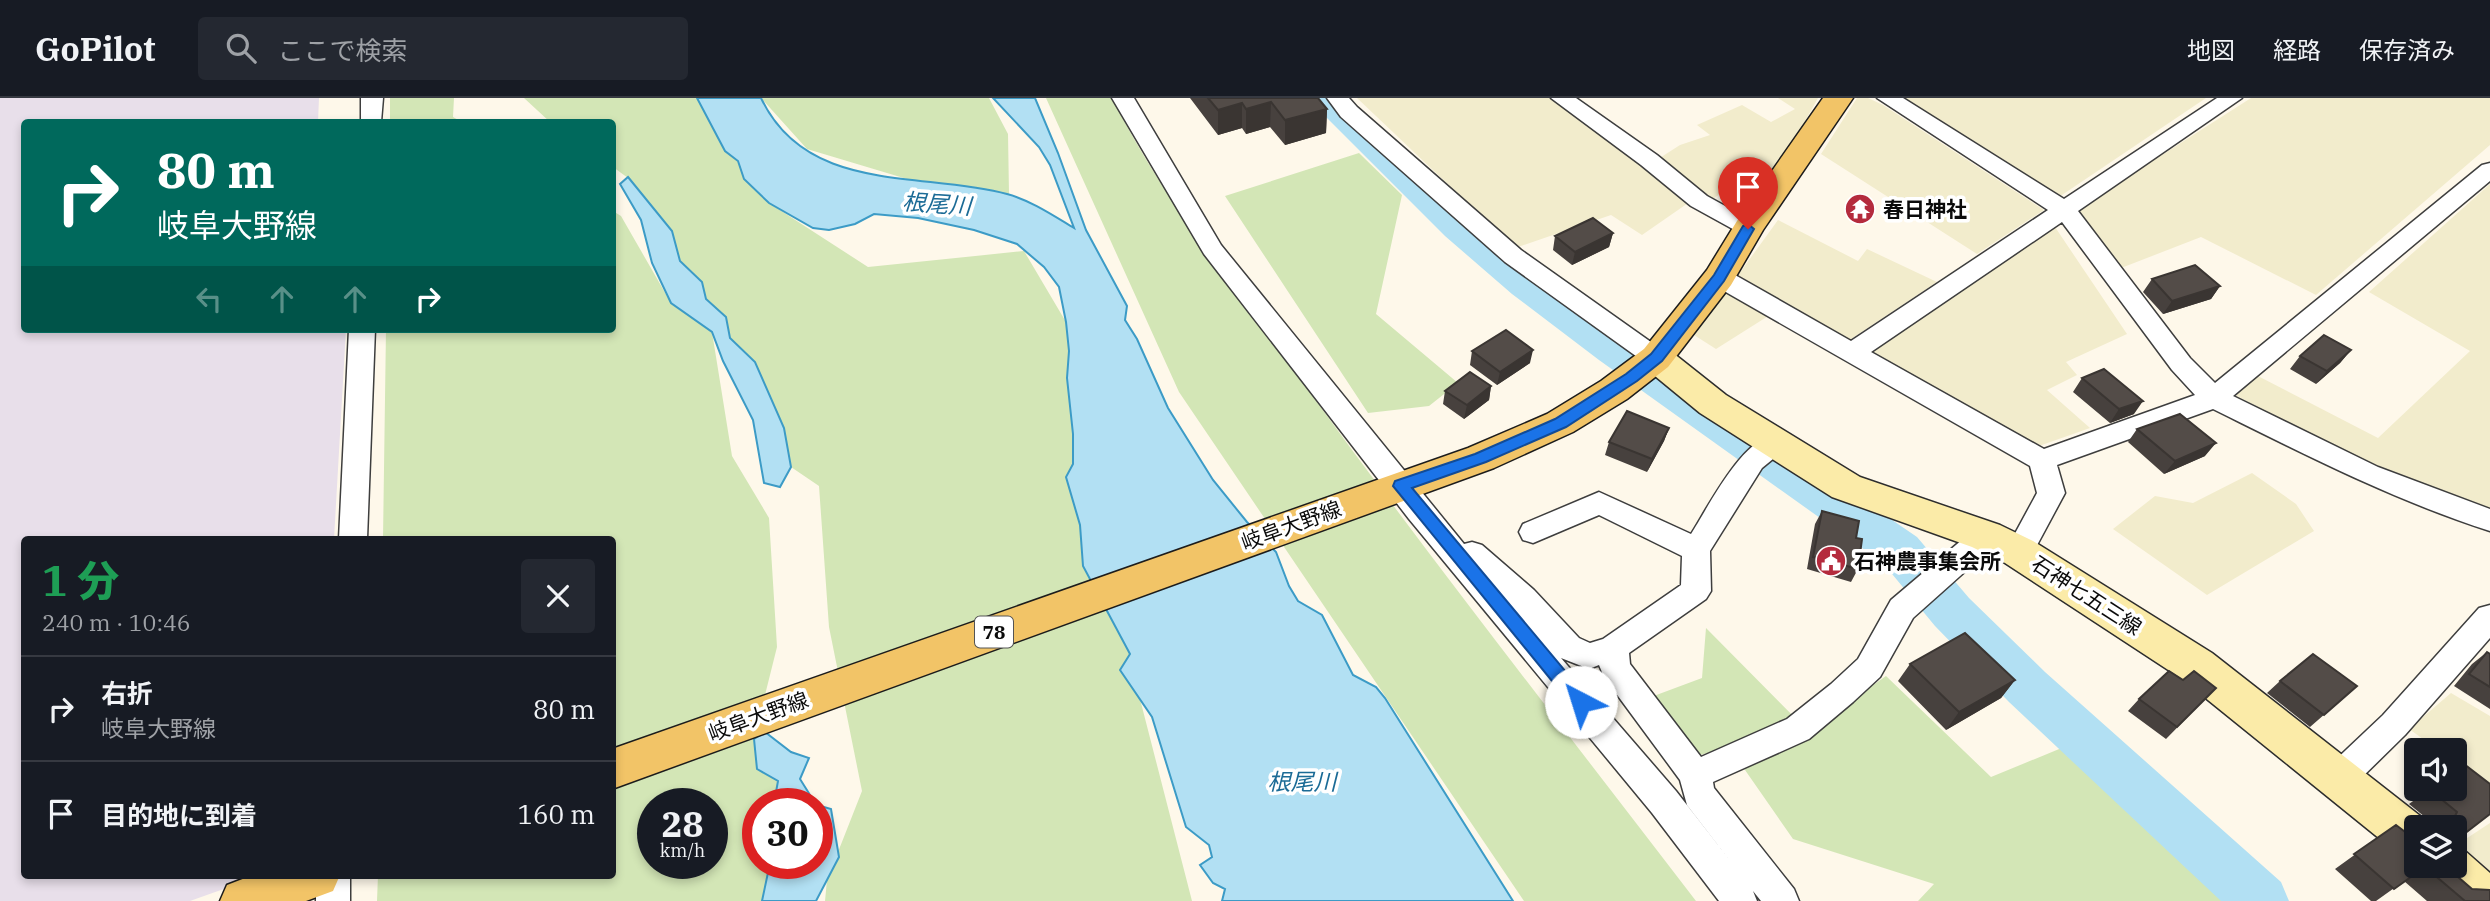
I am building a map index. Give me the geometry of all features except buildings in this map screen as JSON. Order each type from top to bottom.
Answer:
[{"type":"main road","name":"岐阜大野線","points":[[616,768],[1481,458],[1560,423],[1646,366],[1719,277],[1748,229],[1838,98]]},
{"type":"main road","name":"石神七五三線","points":[[1646,366],[1713,404],[1765,451],[1846,487],[2003,544],[2197,666],[2404,830]]},
{"type":"main road","points":[[2461,878],[2487,901]]},
{"type":"main road","points":[[244,901],[305,879]]},
{"type":"street","points":[[371,119],[372,98]]},
{"type":"street","points":[[1123,98],[1212,249],[1388,490],[1447,543],[1664,802],[1740,901]]},
{"type":"street","points":[[1338,98],[1349,111],[1513,256],[1646,366]]},
{"type":"street","points":[[1562,98],[1649,160],[1699,201],[1748,229]]},
{"type":"street","points":[[1888,98],[2065,210],[2180,364],[2214,398],[2368,474],[2433,501],[2490,520]]},
{"type":"street","points":[[1851,353],[2231,98]]},
{"type":"street","points":[[2042,460],[2214,398],[2490,170]]},
{"type":"street","points":[[1695,775],[1798,729],[1869,668],[1902,609],[2003,544],[2051,493],[2042,460],[1719,277]]},
{"type":"street","points":[[353,536],[362,333]]},
{"type":"street","points":[[1447,543],[1478,555],[1524,599],[1568,648],[1589,656],[1613,648],[1696,591],[1696,550],[1765,451]]},
{"type":"street","points":[[1533,532],[1599,503],[1696,550]]},
{"type":"street","points":[[2340,777],[2394,724],[2489,620]]},
{"type":"street","points":[[1613,648],[1615,668],[1695,775],[1699,794],[1782,901]]},
{"type":"street","points":[[333,879],[333,901]]},
{"type":"shaded area","points":[[0,98],[319,98],[318,119],[21,119],[21,333],[346,333],[334,536],[21,536],[21,879],[252,879],[190,901],[0,901]]},
{"type":"shaded area","points":[[1357,98],[1553,98],[1691,201],[1642,235],[1611,215],[1515,248]]},
{"type":"shaded area","points":[[1778,98],[1818,98],[1794,141],[1755,199],[1729,188],[1711,200],[1655,161],[1680,145],[1710,135],[1697,125],[1742,105],[1771,122],[1795,109]]},
{"type":"shaded area","points":[[1857,98],[1868,98],[1883,105],[2044,210],[1977,254],[1821,154]]},
{"type":"shaded area","points":[[1897,98],[2206,98],[2056,199]]},
{"type":"shaded area","points":[[2251,98],[2490,98],[2490,145],[2316,295],[2201,237],[2116,270],[2076,210]]},
{"type":"shaded area","points":[[2490,184],[2490,511],[2400,481],[2233,394],[2256,375],[2378,438],[2470,351],[2369,292]]},
{"type":"shaded area","points":[[1778,220],[1858,261],[1867,249],[1937,282],[1845,343],[1736,278]]},
{"type":"shaded area","points":[[2055,227],[2127,334],[2066,362],[2077,375],[2047,390],[2090,428],[2039,446],[1870,357],[1872,351]]},
{"type":"shaded area","points":[[1728,288],[1773,313],[1716,349],[1694,335]]},
{"type":"shaded area","points":[[2252,473],[2296,504],[2314,531],[2207,595],[2113,529],[2155,496],[2193,503]]},
{"type":"shaded area","points":[[2451,693],[2490,716],[2490,787],[2467,771],[2467,738],[2422,738],[2409,729]]},
{"type":"shaded area","points":[[2490,823],[2490,889],[2467,870],[2467,838]]},
{"type":"green space","points":[[390,98],[454,98],[453,117],[457,119],[390,119]]},
{"type":"green space","points":[[524,98],[701,98],[769,203],[868,267],[1024,251],[1066,322],[1140,699],[1192,901],[825,901],[827,880],[833,879],[833,865],[862,791],[829,627],[819,486],[791,467],[628,178],[616,169],[616,119],[547,119]]},
{"type":"green space","points":[[761,98],[989,98],[1008,134],[1009,194],[917,182],[807,149]]},
{"type":"green space","points":[[1046,98],[1112,98],[1155,174],[1228,282],[1450,581],[1696,901],[1524,901],[1179,392]]},
{"type":"green space","points":[[1359,153],[1402,195],[1376,314],[1458,383],[1429,406],[1368,413],[1225,196]]},
{"type":"green space","points":[[616,213],[621,216],[671,303],[712,332],[732,456],[769,518],[777,647],[754,739],[778,781],[778,788],[742,788],[742,879],[773,879],[772,901],[377,901],[378,879],[616,879],[616,536],[383,536],[386,333],[616,333]]},
{"type":"green space","points":[[1706,628],[1808,731],[1886,676],[1991,777],[2064,747],[2235,901],[1918,901],[1934,884],[1793,839],[1729,747],[1693,757],[1651,697],[1702,678]]},
{"type":"water","name":"根尾川","points":[[697,98],[761,98],[781,129],[807,151],[837,165],[869,174],[974,187],[1007,194],[1033,204],[1074,228],[1050,165],[1039,147],[993,98],[1035,98],[1086,230],[1127,306],[1125,320],[1137,339],[1168,408],[1213,480],[1276,552],[1298,601],[1322,615],[1353,675],[1376,687],[1385,698],[1513,901],[1222,901],[1225,889],[1213,883],[1200,865],[1212,857],[1209,845],[1186,827],[1152,717],[1120,670],[1130,654],[1083,566],[1080,525],[1066,477],[1073,464],[1073,434],[1067,378],[1069,351],[1059,287],[1044,267],[1017,244],[974,230],[918,218],[874,214],[855,224],[829,230],[813,228],[769,203],[744,179],[738,161],[725,151]]},
{"type":"water","points":[[628,177],[672,231],[680,261],[702,282],[706,299],[726,317],[730,338],[755,362],[784,428],[791,467],[780,487],[764,483],[753,420],[723,361],[712,332],[671,303],[652,263],[641,220],[620,184]]},
{"type":"water","points":[[765,732],[791,752],[809,758],[800,779],[806,788],[777,788],[778,781],[757,769],[754,739]]},
{"type":"water","points":[[833,821],[839,857],[833,868]]},
{"type":"water","points":[[767,879],[828,879],[816,901],[762,901]]},
{"type":"waterway","points":[[1324,98],[1458,227],[1526,285],[1614,350],[1900,550],[1952,612],[2027,687],[2261,901]]},
{"type":"place","name":"春日神社","points":[[1860,209]]},
{"type":"place","name":"石神農事集会所","points":[[1831,561]]},
{"type":"route","points":[[1581,702],[1419,511],[1401,486],[1481,458],[1560,423],[1631,378],[1656,358],[1719,277],[1748,229]]}]
